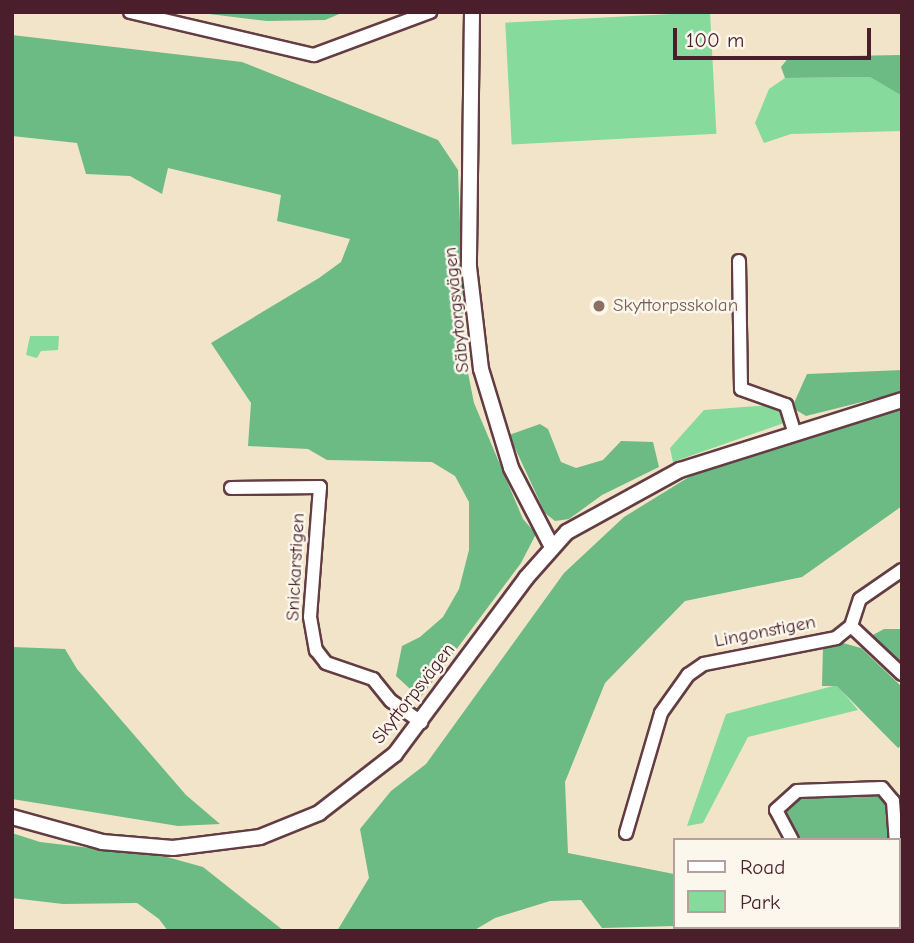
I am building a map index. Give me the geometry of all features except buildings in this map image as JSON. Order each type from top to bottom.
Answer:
[{"type":"street","points":[[130,12],[314,55],[430,12]]},
{"type":"street","name":"Säbytorgsvägen","points":[[472,12],[469,267],[481,369],[511,468],[552,547]]},
{"type":"street","points":[[740,261],[741,389],[786,405],[794,430]]},
{"type":"street","name":"Skyttorpsvägen","points":[[12,817],[102,842],[173,848],[222,845],[260,837],[331,806],[395,754],[552,547],[567,532],[658,479],[680,470],[794,430],[902,400]]},
{"type":"street","name":"Snickarstigen","points":[[231,488],[320,487],[310,617],[316,650],[326,663],[373,680],[406,714],[421,722]]},
{"type":"street","points":[[902,570],[859,599],[851,626],[902,674]]},
{"type":"street","name":"Lingonstigen","points":[[626,833],[661,713],[688,675],[704,664],[836,638],[851,626]]},
{"type":"street","points":[[791,838],[776,810],[797,791],[882,788],[893,801],[895,838]]},
{"type":"green space","points":[[193,12],[344,12],[325,20],[267,21]]},
{"type":"green space","points":[[710,12],[716,134],[512,145],[505,23]]},
{"type":"green space","points":[[12,35],[242,62],[438,140],[458,170],[465,358],[474,403],[523,519],[536,534],[521,563],[420,698],[396,676],[402,646],[420,637],[443,617],[459,589],[469,550],[469,502],[455,476],[432,462],[327,460],[308,449],[248,446],[251,403],[211,343],[341,262],[350,239],[277,221],[281,195],[168,168],[162,194],[130,176],[86,174],[77,143],[12,136]]},
{"type":"green space","points":[[902,55],[902,96],[870,77],[785,78],[781,67],[789,57]]},
{"type":"green space","points":[[870,77],[902,96],[902,131],[791,134],[764,143],[755,123],[769,89],[785,78]]},
{"type":"green space","points":[[30,336],[59,336],[58,350],[41,351],[37,358],[26,355]]},
{"type":"green space","points":[[902,370],[902,392],[806,416],[796,410],[794,403],[807,374]]},
{"type":"green space","points":[[770,405],[785,414],[784,423],[673,462],[670,448],[704,410]]},
{"type":"green space","points":[[902,408],[902,506],[802,577],[685,601],[605,683],[565,782],[568,853],[673,874],[673,926],[602,928],[581,900],[550,901],[495,918],[473,931],[337,931],[369,878],[360,829],[391,791],[426,764],[564,573],[624,517],[697,472],[759,449]]},
{"type":"green space","points":[[540,424],[548,429],[561,462],[576,468],[603,460],[621,441],[653,442],[659,467],[602,495],[569,519],[555,521],[545,513],[509,435]]},
{"type":"green space","points":[[884,629],[902,629],[902,664],[871,636]]},
{"type":"green space","points":[[843,643],[861,648],[902,687],[902,745],[898,748],[837,686],[822,686],[823,646]]},
{"type":"green space","points":[[12,647],[65,649],[77,669],[186,795],[220,824],[178,826],[12,799]]},
{"type":"green space","points":[[837,685],[858,710],[748,737],[703,823],[687,826],[726,714]]},
{"type":"green space","points":[[874,792],[884,795],[890,808],[891,838],[796,838],[787,824],[787,809],[803,796]]},
{"type":"green space","points":[[12,833],[40,842],[167,857],[203,867],[284,931],[168,931],[159,919],[137,903],[63,904],[12,898]]},
{"type":"place","name":"Skyttorpsskolan","points":[[599,306]]}]
